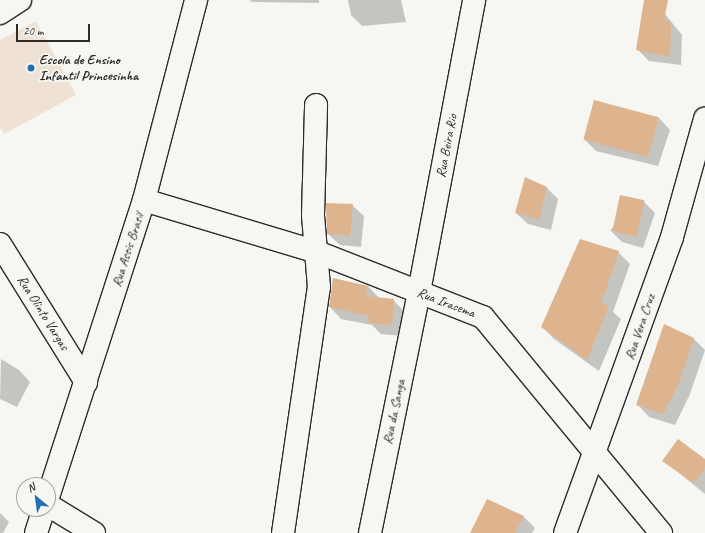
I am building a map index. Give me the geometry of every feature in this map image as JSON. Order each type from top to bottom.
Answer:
[{"type":"street","points":[[0,13],[20,0]]},
{"type":"street","name":"Rua Assis Brasil","points":[[55,477],[144,200],[196,0]]},
{"type":"street","name":"Rua Beira Rio","points":[[419,292],[474,0]]},
{"type":"street","points":[[283,533],[319,287],[314,215],[316,105]]},
{"type":"street","name":"Rua Vera Cruz","points":[[565,533],[596,452],[672,237],[705,119]]},
{"type":"street","name":"Rua Iracema","points":[[144,200],[317,252],[483,317],[596,452],[661,533]]},
{"type":"street","name":"Rua Olinto Vargas","points":[[0,244],[86,382]]},
{"type":"street","name":"Rua da Sanga","points":[[370,533],[419,292]]},
{"type":"street","points":[[56,510],[94,533]]},
{"type":"street","points":[[36,533],[41,517]]},
{"type":"shaded area","name":"Escola de Ensino Infantil Princesinha","points":[[36,21],[76,95],[4,134],[0,127],[0,40]]},
{"type":"building","points":[[644,0],[668,0],[664,21],[671,22],[670,57],[636,50]]},
{"type":"building","points":[[594,100],[659,117],[648,157],[583,140]]},
{"type":"building","points":[[525,177],[547,187],[539,219],[515,213]]},
{"type":"building","points":[[620,195],[644,200],[637,236],[612,231]]},
{"type":"building","points":[[326,203],[353,204],[350,236],[327,234]]},
{"type":"building","points":[[580,239],[619,251],[601,303],[609,306],[587,360],[541,327]]},
{"type":"building","points":[[333,278],[368,286],[366,296],[394,299],[392,325],[368,323],[369,316],[329,307]]},
{"type":"building","points":[[664,324],[694,338],[679,383],[663,414],[636,405]]},
{"type":"building","points":[[678,439],[705,459],[705,468],[694,483],[662,461]]},
{"type":"building","points":[[487,499],[524,516],[515,533],[470,533]]},
{"type":"place","name":"Escola de Ensino Infantil Princesinha","points":[[31,68]]}]
